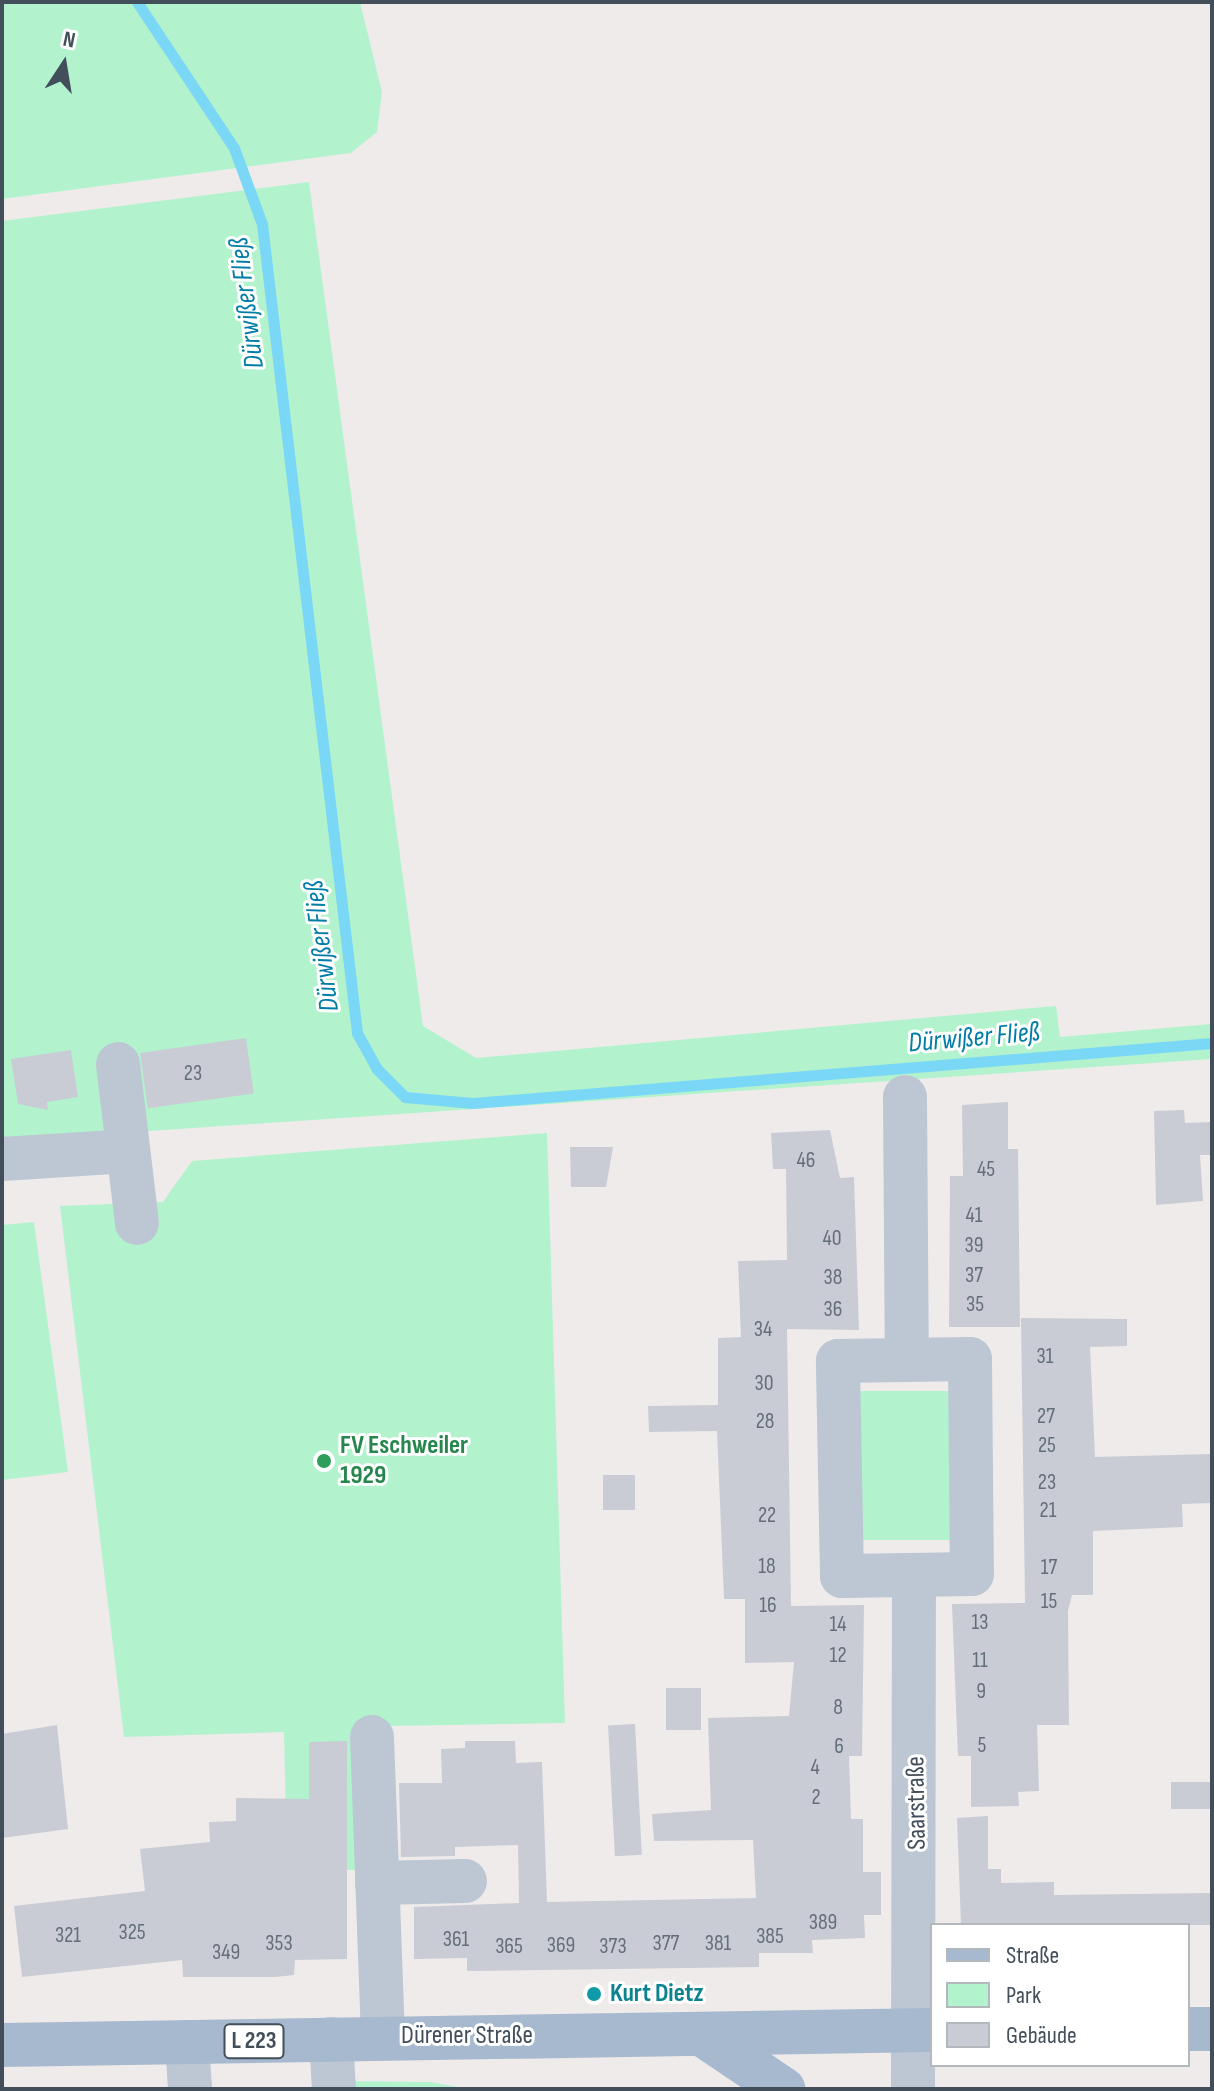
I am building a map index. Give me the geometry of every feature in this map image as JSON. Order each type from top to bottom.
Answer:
[{"type":"main road","points":[[1190,2029],[1212,2029]]},
{"type":"main road","name":"Dürener Straße","points":[[2,2045],[923,2030]]},
{"type":"main road","points":[[703,2035],[783,2089]]},
{"type":"street","points":[[118,1064],[137,1223]]},
{"type":"street","points":[[905,1097],[907,1359]]},
{"type":"street","points":[[2,1159],[128,1151]]},
{"type":"street","points":[[970,1359],[972,1574],[914,1575],[842,1576],[838,1361],[970,1359]]},
{"type":"street","name":"Saarstraße","points":[[913,2089],[923,2030],[914,1575]]},
{"type":"street","points":[[372,1737],[383,2037]]},
{"type":"street","points":[[377,1883],[465,1881]]},
{"type":"street","points":[[331,2039],[334,2089]]},
{"type":"street","points":[[187,2042],[190,2089]]},
{"type":"green space","points":[[2,2],[360,2],[382,92],[377,132],[351,153],[2,199]]},
{"type":"green space","points":[[309,182],[423,1026],[476,1058],[1056,1006],[1060,1037],[1212,1024],[1212,1059],[2,1141],[2,221]]},
{"type":"green space","name":"FV Eschweiler 1929","points":[[547,1133],[565,1723],[386,1726],[390,1870],[287,1870],[284,1732],[124,1737],[60,1206],[163,1202],[192,1161]]},
{"type":"green space","points":[[34,1222],[68,1472],[2,1480],[2,1225]]},
{"type":"green space","points":[[857,1391],[954,1391],[954,1540],[857,1540]]},
{"type":"green space","points":[[346,2081],[430,2082],[469,2089],[346,2089]]},
{"type":"building","points":[[246,1038],[254,1093],[148,1108],[140,1053]]},
{"type":"building","points":[[71,1050],[78,1097],[47,1102],[48,1110],[18,1104],[11,1059]]},
{"type":"building","points":[[1008,1102],[1008,1149],[1018,1149],[1020,1327],[949,1327],[950,1176],[963,1176],[962,1105]]},
{"type":"building","points":[[1184,1110],[1185,1123],[1212,1122],[1212,1155],[1200,1155],[1203,1201],[1156,1205],[1154,1111]]},
{"type":"building","points":[[830,1130],[840,1178],[854,1177],[859,1330],[787,1329],[791,1606],[864,1605],[862,1756],[849,1756],[851,1819],[863,1819],[863,1872],[881,1872],[881,1915],[864,1915],[865,1938],[812,1940],[813,1953],[759,1953],[759,1967],[467,1971],[467,1958],[414,1959],[414,1907],[519,1903],[518,1845],[455,1847],[455,1856],[401,1857],[399,1783],[442,1783],[441,1749],[465,1748],[465,1741],[515,1741],[516,1763],[542,1762],[547,1902],[756,1898],[753,1840],[654,1841],[652,1814],[711,1810],[708,1718],[789,1716],[794,1662],[745,1663],[745,1599],[724,1599],[717,1431],[649,1432],[648,1406],[718,1405],[718,1338],[741,1337],[738,1261],[787,1260],[786,1169],[773,1169],[771,1133]]},
{"type":"building","points":[[570,1147],[613,1147],[606,1187],[571,1187]]},
{"type":"building","points":[[1021,1318],[1127,1319],[1127,1346],[1090,1347],[1095,1457],[1212,1454],[1212,1503],[1182,1504],[1183,1527],[1093,1531],[1093,1595],[1072,1595],[1068,1611],[1069,1725],[1037,1725],[1039,1791],[1018,1792],[1019,1806],[971,1807],[971,1756],[958,1756],[952,1604],[1025,1603]]},
{"type":"building","points":[[603,1475],[635,1475],[635,1510],[603,1510]]},
{"type":"building","points":[[666,1688],[701,1688],[701,1730],[666,1730]]},
{"type":"building","points":[[635,1724],[642,1855],[615,1856],[608,1725]]},
{"type":"building","points":[[57,1725],[68,1829],[2,1838],[2,1734]]},
{"type":"building","points":[[347,1741],[347,1959],[295,1960],[294,1975],[275,1977],[183,1977],[182,1960],[22,1977],[14,1906],[145,1891],[140,1849],[210,1842],[209,1822],[236,1821],[236,1798],[309,1799],[309,1742]]},
{"type":"building","points":[[1171,1782],[1212,1782],[1212,1809],[1171,1809]]},
{"type":"building","points":[[988,1816],[988,1869],[1001,1869],[1001,1883],[1054,1882],[1054,1895],[1212,1893],[1212,1925],[961,1923],[957,1818]]},
{"type":"waterway","name":"Dürwißer Fließ","points":[[137,2],[234,148],[262,224],[357,1033],[377,1069],[405,1097],[473,1103],[1212,1043]]},
{"type":"place","name":"FV Eschweiler 1929","points":[[324,1461]]},
{"type":"place","name":"Kurt Dietz","points":[[594,1994]]}]
